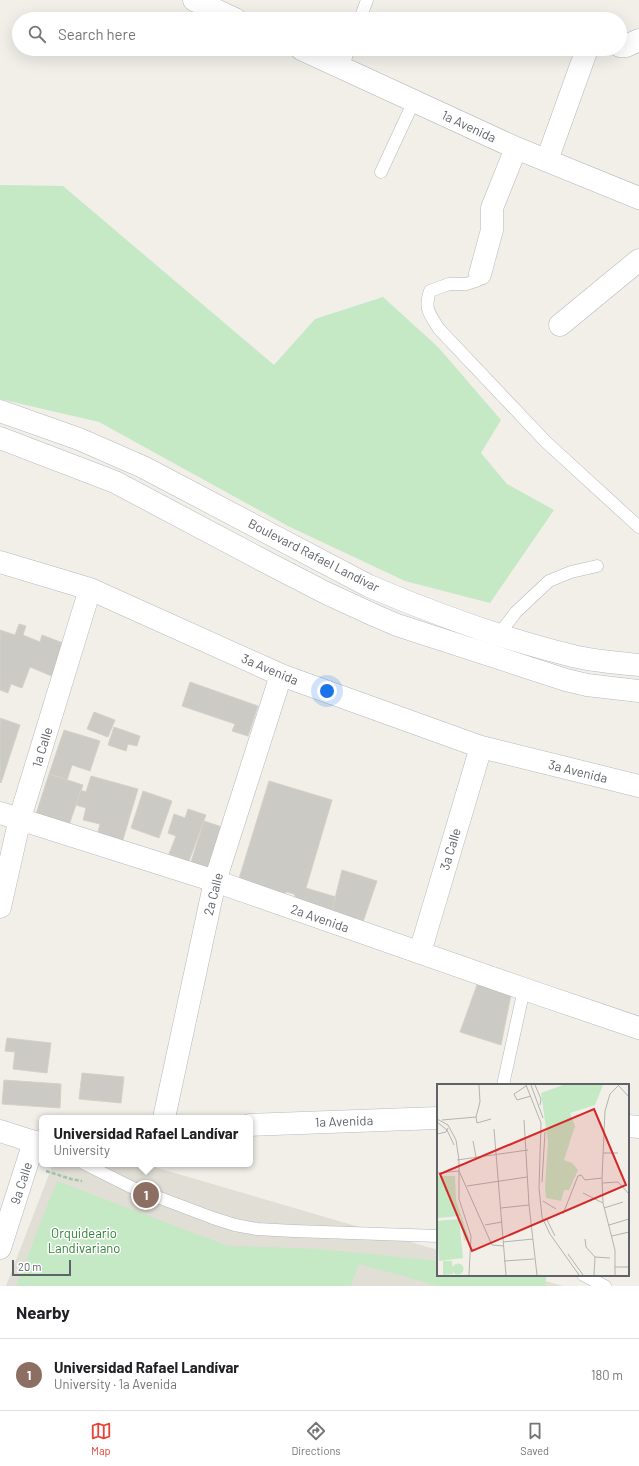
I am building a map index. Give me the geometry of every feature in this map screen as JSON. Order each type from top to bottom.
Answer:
[{"type":"street","points":[[194,0],[221,12]]},
{"type":"street","points":[[627,46],[639,40]]},
{"type":"street","name":"1a Avenida","points":[[336,56],[346,58],[414,101],[516,148],[639,198]]},
{"type":"street","points":[[547,160],[584,56]]},
{"type":"street","points":[[480,274],[492,230],[492,208],[516,148]]},
{"type":"street","points":[[560,325],[639,260]]},
{"type":"street","name":"Boulevard Rafael Landívar","points":[[0,412],[80,439],[143,466],[369,586],[413,604],[499,634],[574,656],[639,665]]},
{"type":"street","name":"Boulevard Rafael Landívar","points":[[0,438],[115,482],[326,593],[397,625],[566,680],[586,685],[639,691]]},
{"type":"street","name":"3a Avenida","points":[[0,562],[90,589],[281,675],[481,747],[639,786]]},
{"type":"street","name":"1a Calle","points":[[0,907],[10,815],[90,589]]},
{"type":"street","name":"2a Calle","points":[[165,1115],[214,881],[281,675]]},
{"type":"street","name":"3a Calle","points":[[420,952],[481,747]]},
{"type":"street","name":"2a Avenida","points":[[10,815],[214,881],[639,1028]]},
{"type":"street","name":"1a Avenida","points":[[253,1125],[437,1118]]},
{"type":"street","points":[[629,1126],[639,1127]]},
{"type":"street","points":[[0,1131],[39,1143]]},
{"type":"street","name":"9a Calle","points":[[0,1248],[39,1143]]},
{"type":"lane","points":[[363,12],[367,0]]},
{"type":"lane","points":[[381,172],[414,101]]},
{"type":"lane","points":[[480,274],[476,281],[466,284],[449,284],[430,291],[426,302],[429,313],[439,329],[546,442],[639,527]]},
{"type":"lane","points":[[499,634],[516,612],[549,581],[571,572],[597,566]]},
{"type":"lane","points":[[503,1084],[524,989]]},
{"type":"lane","points":[[91,1167],[131,1187],[235,1226],[294,1231],[437,1236]]},
{"type":"lane","points":[[585,1276],[604,1286]]},
{"type":"shaded area","points":[[52,1167],[154,1167],[437,1250],[437,1276],[528,1276],[563,1286],[6,1286]]},
{"type":"green space","points":[[0,185],[63,186],[274,365],[315,319],[383,297],[438,347],[501,420],[481,453],[507,484],[554,510],[490,603],[405,581],[288,526],[99,422],[0,399]]},
{"type":"green space","name":"Orquideario Landivariano","points":[[57,1181],[228,1246],[319,1249],[437,1261],[437,1276],[546,1276],[546,1286],[439,1286],[359,1264],[351,1286],[16,1286]]},
{"type":"building","points":[[19,624],[26,626],[23,635],[40,642],[42,635],[63,643],[54,677],[30,667],[22,688],[11,684],[8,693],[0,690],[0,630],[15,635]]},
{"type":"building","points":[[190,682],[258,706],[248,736],[232,731],[235,724],[182,706]]},
{"type":"building","points":[[94,712],[115,720],[108,737],[87,729]]},
{"type":"building","points":[[0,718],[20,725],[1,783],[0,782]]},
{"type":"building","points":[[114,727],[140,736],[137,746],[128,744],[126,751],[108,745]]},
{"type":"building","points":[[64,730],[100,741],[90,771],[72,765],[67,780],[49,774]]},
{"type":"building","points":[[49,774],[83,785],[69,825],[36,814]]},
{"type":"building","points":[[91,776],[138,789],[122,843],[97,836],[100,824],[83,820],[86,808],[76,805],[81,790],[86,792]]},
{"type":"building","points":[[269,781],[332,800],[306,888],[336,897],[331,914],[300,905],[294,894],[287,892],[277,896],[237,885]]},
{"type":"building","points":[[143,791],[172,801],[159,838],[131,828]]},
{"type":"building","points":[[188,809],[206,815],[189,861],[169,854],[176,836],[168,833],[174,814],[185,818]]},
{"type":"building","points":[[204,821],[228,829],[215,873],[190,865]]},
{"type":"building","points":[[342,870],[377,881],[363,922],[331,914]]},
{"type":"building","points":[[478,982],[511,995],[501,1045],[460,1032]]},
{"type":"building","points":[[7,1038],[51,1043],[47,1073],[13,1069],[15,1052],[5,1051]]},
{"type":"building","points":[[82,1073],[124,1077],[121,1103],[79,1099]]},
{"type":"building","points":[[4,1080],[61,1084],[60,1108],[2,1104]]},
{"type":"place","name":"Universidad Rafael Landívar","points":[[146,1195]]}]
